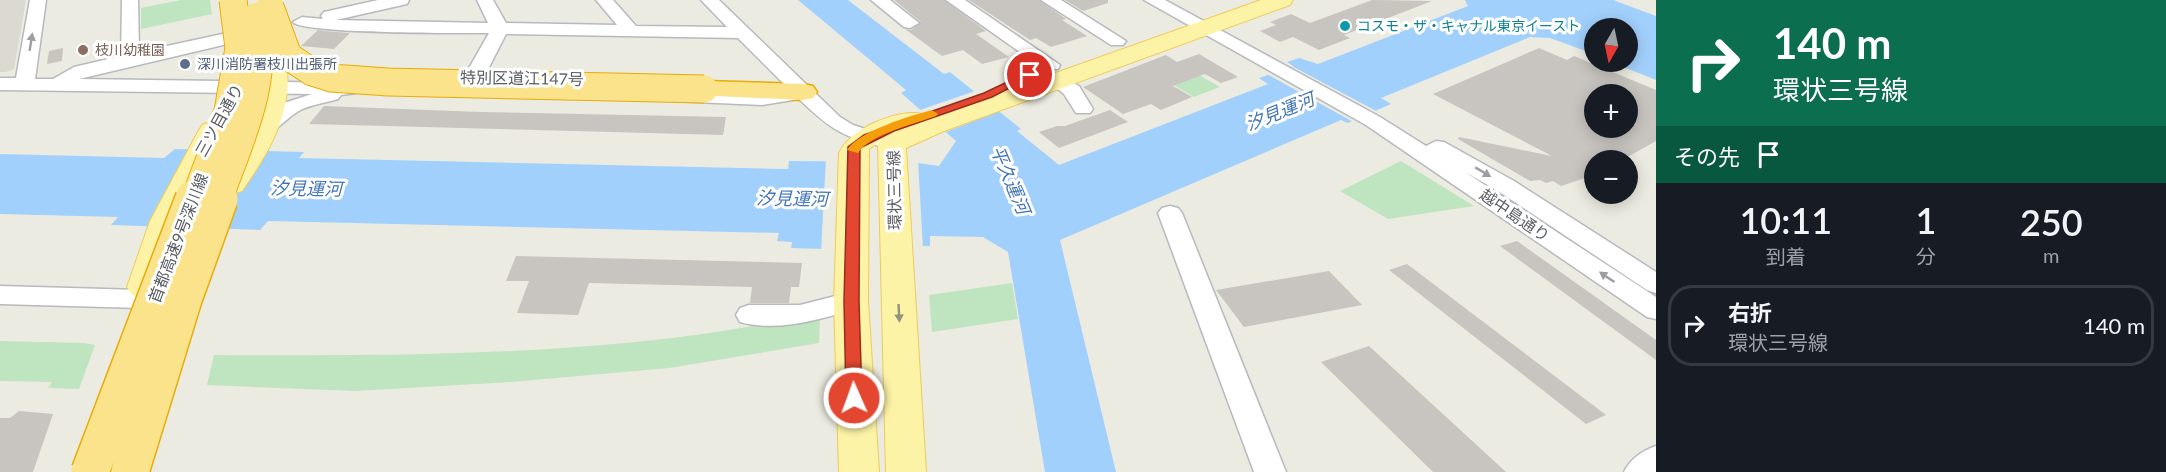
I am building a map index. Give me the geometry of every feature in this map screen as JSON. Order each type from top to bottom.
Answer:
[{"type":"highway","name":"首都高速9号深川線","points":[[90,472],[228,111],[239,48],[234,0]]},
{"type":"highway","name":"首都高速9号深川線","points":[[129,472],[183,299],[257,93],[261,71],[261,42],[253,0]]},
{"type":"highway","points":[[267,0],[288,56],[312,72],[331,78],[388,82],[803,92]]},
{"type":"highway","points":[[97,472],[116,400]]},
{"type":"main road","name":"三ツ目通り","points":[[84,472],[174,201],[240,86],[245,58],[234,0]]},
{"type":"main road","points":[[129,472],[152,386],[199,247],[262,128],[277,83],[259,0]]},
{"type":"main road","name":"環状三号線","points":[[906,472],[896,254],[876,150],[929,121],[1194,22],[1237,0]]},
{"type":"main road","name":"環状三号線","points":[[1054,73],[1117,41],[1282,0]]},
{"type":"main road","points":[[859,472],[851,301],[852,254],[876,150]]},
{"type":"main road","points":[[854,379],[873,387],[889,387],[903,379]]},
{"type":"main road","points":[[855,417],[866,409],[889,407],[905,418]]},
{"type":"street","points":[[25,84],[38,0]]},
{"type":"street","points":[[130,0],[130,60]]},
{"type":"street","points":[[54,85],[81,71],[302,22],[367,4],[401,0]]},
{"type":"street","points":[[485,0],[500,29]]},
{"type":"street","points":[[604,0],[631,31]]},
{"type":"street","points":[[709,0],[833,121],[876,150]]},
{"type":"street","points":[[879,0],[910,23]]},
{"type":"street","points":[[954,0],[1054,73],[1072,90],[1083,109]]},
{"type":"street","points":[[1050,0],[1117,41]]},
{"type":"street","name":"越中島通り","points":[[1152,0],[1373,121],[1471,165],[1656,284]]},
{"type":"street","points":[[302,22],[332,25],[743,33]]},
{"type":"street","points":[[474,76],[500,29]]},
{"type":"street","name":"特別区道江147号","points":[[0,84],[240,86],[353,74],[751,83],[803,92]]},
{"type":"street","name":"特別区道江147号","points":[[277,83],[462,93],[762,99],[803,92]]},
{"type":"street","name":"特別区道江147号","points":[[262,128],[291,107],[321,97],[462,93]]},
{"type":"street","name":"越中島通り","points":[[1373,121],[1656,310]]},
{"type":"street","points":[[1170,213],[1270,472]]},
{"type":"street","points":[[0,296],[140,299]]},
{"type":"street","points":[[749,315],[800,314],[851,301]]},
{"type":"street","points":[[1641,472],[1656,459]]},
{"type":"shaded area","points":[[0,0],[26,0],[14,69],[6,72],[0,72]]},
{"type":"green space","points":[[181,0],[210,0],[212,14],[141,29],[141,8]]},
{"type":"green space","points":[[1159,58],[1169,58],[1220,87],[1194,97],[1140,65]]},
{"type":"green space","points":[[1401,161],[1474,206],[1388,219],[1340,191]]},
{"type":"green space","points":[[1012,283],[1018,319],[932,332],[929,295]]},
{"type":"green space","points":[[820,315],[819,343],[669,368],[511,382],[355,391],[207,385],[214,355],[386,355],[500,352],[672,338]]},
{"type":"green space","points":[[0,341],[95,345],[79,389],[48,388],[52,382],[0,381]]},
{"type":"water","points":[[798,0],[848,0],[944,74],[950,72],[1021,129],[1017,131],[1059,165],[1268,84],[1259,78],[1293,66],[1287,62],[1299,58],[1318,64],[1468,6],[1465,0],[1613,0],[1656,16],[1656,80],[1636,72],[1638,72],[1638,18],[1584,18],[1584,50],[1550,38],[1530,37],[1381,98],[1391,104],[1348,123],[1341,120],[1060,240],[1116,472],[1045,472],[1008,252],[983,237],[930,236],[930,246],[918,246],[918,252],[791,248],[792,242],[777,241],[779,233],[268,221],[260,230],[111,225],[118,217],[0,214],[0,154],[164,158],[175,149],[304,152],[299,158],[788,169],[789,161],[911,162],[939,166],[956,141],[901,93],[906,90]]},
{"type":"pier","points":[[1288,64],[1380,113],[1355,123],[1265,73]]},
{"type":"pier","points":[[978,90],[1003,110],[943,133],[917,111]]},
{"type":"pier","points":[[826,158],[918,160],[923,249],[920,254],[821,252]]},
{"type":"building","points":[[894,0],[944,0],[986,31],[976,34],[1009,57],[982,64],[963,50],[942,56],[905,29],[911,30],[921,22]]},
{"type":"building","points":[[969,0],[1039,0],[1066,19],[1062,20],[1087,36],[1051,47],[1036,38],[1030,40]]},
{"type":"building","points":[[1065,0],[1108,0],[1108,3],[1083,11]]},
{"type":"building","name":"コスモ・ザ・キャナル東京イースト","points":[[1372,0],[1432,1],[1344,35],[1350,38],[1319,50],[1293,37],[1280,42],[1260,31],[1276,25],[1270,22],[1291,14],[1310,23]]},
{"type":"building","points":[[318,30],[350,33],[334,49],[301,46]]},
{"type":"building","points":[[63,48],[62,61],[47,64],[49,51]]},
{"type":"building","points":[[1539,48],[1567,60],[1574,56],[1584,60],[1584,72],[1613,72],[1656,90],[1656,141],[1638,151],[1584,150],[1584,178],[1561,186],[1553,181],[1546,183],[1540,180],[1530,181],[1458,139],[1459,137],[1552,156],[1433,94]]},
{"type":"building","points":[[1199,54],[1238,77],[1221,83],[1205,74],[1173,86],[1192,97],[1161,110],[1151,104],[1123,114],[1083,87],[1166,55],[1177,62]]},
{"type":"building","points":[[324,106],[726,117],[723,135],[309,124]]},
{"type":"building","points":[[1110,110],[1128,122],[1059,148],[1039,132],[1065,126]]},
{"type":"building","points":[[1517,241],[1656,340],[1656,360],[1500,246]]},
{"type":"building","points":[[516,256],[802,263],[799,287],[791,287],[789,303],[750,303],[752,287],[589,283],[578,315],[517,313],[529,281],[506,281]]},
{"type":"building","points":[[1407,264],[1606,415],[1586,424],[1389,270]]},
{"type":"building","points":[[1329,271],[1362,305],[1244,327],[1216,290]]},
{"type":"building","points":[[1369,346],[1506,472],[1433,472],[1321,362]]},
{"type":"building","points":[[19,411],[53,414],[33,472],[0,472],[0,418],[10,418]]},
{"type":"slow traffic","points":[[853,150],[857,144],[868,137],[932,114]]},
{"type":"place","name":"コスモ・ザ・キャナル東京イースト","points":[[1345,26]]},
{"type":"place","name":"枝川幼稚園","points":[[83,50]]},
{"type":"place","name":"深川消防署枝川出張所","points":[[185,64]]},
{"type":"route","points":[[854,398],[851,301],[854,147],[868,137],[988,95],[1030,75]]},
{"type":"water label","name":"汐見運河","points":[[1280,112]]},
{"type":"water label","name":"平久運河","points":[[1010,180]]},
{"type":"water label","name":"汐見運河","points":[[306,189]]},
{"type":"water label","name":"汐見運河","points":[[792,199]]}]
